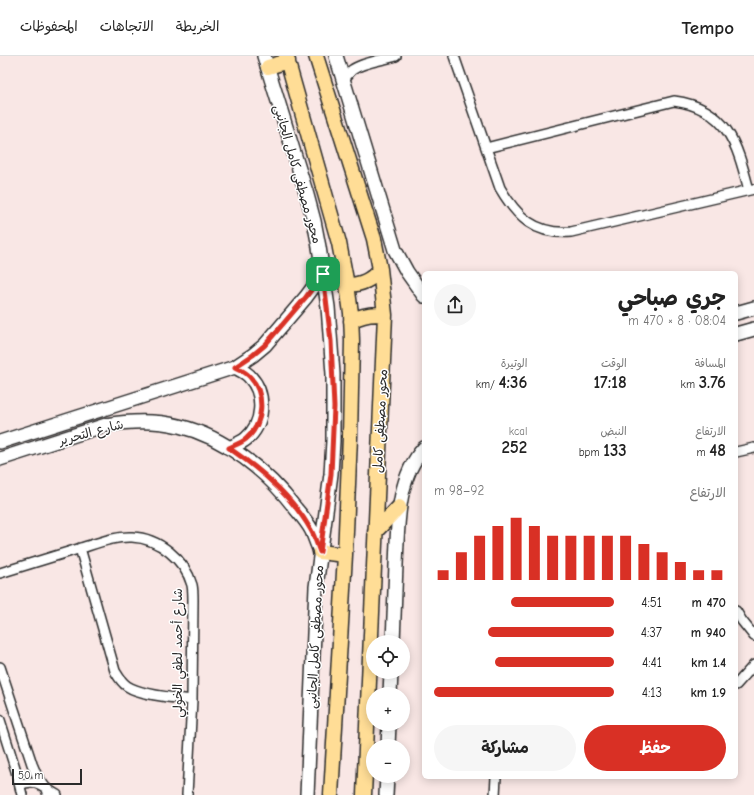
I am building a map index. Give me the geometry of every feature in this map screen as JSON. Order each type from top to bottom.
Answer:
[{"type":"main road","name":"محور مصطفى كامل","points":[[316,56],[374,239],[380,269],[385,315],[364,795]]},
{"type":"main road","points":[[266,61],[287,58],[339,243],[347,285],[351,321],[350,437],[330,795]]},
{"type":"main road","points":[[347,285],[358,284],[368,280],[380,269]]},
{"type":"main road","points":[[351,321],[367,315],[385,315]]},
{"type":"main road","points":[[375,532],[399,507]]},
{"type":"main road","points":[[320,552],[344,555]]},
{"type":"street","points":[[336,56],[395,250],[407,272],[422,293]]},
{"type":"street","points":[[343,80],[357,67],[396,56]]},
{"type":"street","points":[[454,56],[486,148],[500,188],[515,211],[536,227],[550,232],[571,232],[752,190],[741,160],[727,130],[721,123],[704,110],[694,105],[685,103],[674,102],[486,148]]},
{"type":"street","name":"محور مصطفى كامل الجانبى","points":[[266,61],[310,208],[319,247],[331,341],[334,407],[331,474],[316,587],[305,792]]},
{"type":"street","name":"شارع التحرير","points":[[0,442],[235,367],[265,345],[306,297],[323,274]]},
{"type":"street","points":[[738,312],[754,308]]},
{"type":"street","points":[[738,333],[754,329]]},
{"type":"street","points":[[229,448],[238,444],[253,431],[261,414],[260,394],[256,385],[243,371],[235,367]]},
{"type":"street","name":"شارع التحرير","points":[[0,459],[106,425],[135,421],[161,422],[197,431],[213,438],[251,462],[270,480],[288,498],[304,519],[312,531],[320,552]]},
{"type":"street","points":[[738,452],[754,448]]},
{"type":"street","points":[[393,635],[399,507],[406,480],[418,454],[422,450]]},
{"type":"street","name":"شارع أحمد لطفي الخولي","points":[[0,573],[103,541],[122,537],[145,539],[158,544],[170,552],[180,562],[187,573],[192,586],[193,600],[192,700],[187,795]]},
{"type":"street","points":[[80,548],[115,671],[120,679],[134,690],[143,693],[192,700]]},
{"type":"street","points":[[738,614],[754,636]]},
{"type":"street","points":[[738,683],[754,665]]},
{"type":"street","points":[[0,667],[32,764],[47,791]]},
{"type":"street","points":[[0,720],[22,795]]},
{"type":"street","points":[[495,795],[496,779]]},
{"type":"street","points":[[20,785],[25,782],[36,782],[47,791],[57,795]]},
{"type":"street","points":[[386,795],[387,783]]},
{"type":"route","points":[[323,274],[331,341],[334,407],[331,474],[320,552],[312,531],[288,498],[251,462],[229,448],[238,444],[253,431],[261,414],[260,394],[256,385],[243,371],[235,367],[253,355],[276,334],[323,274]]}]
